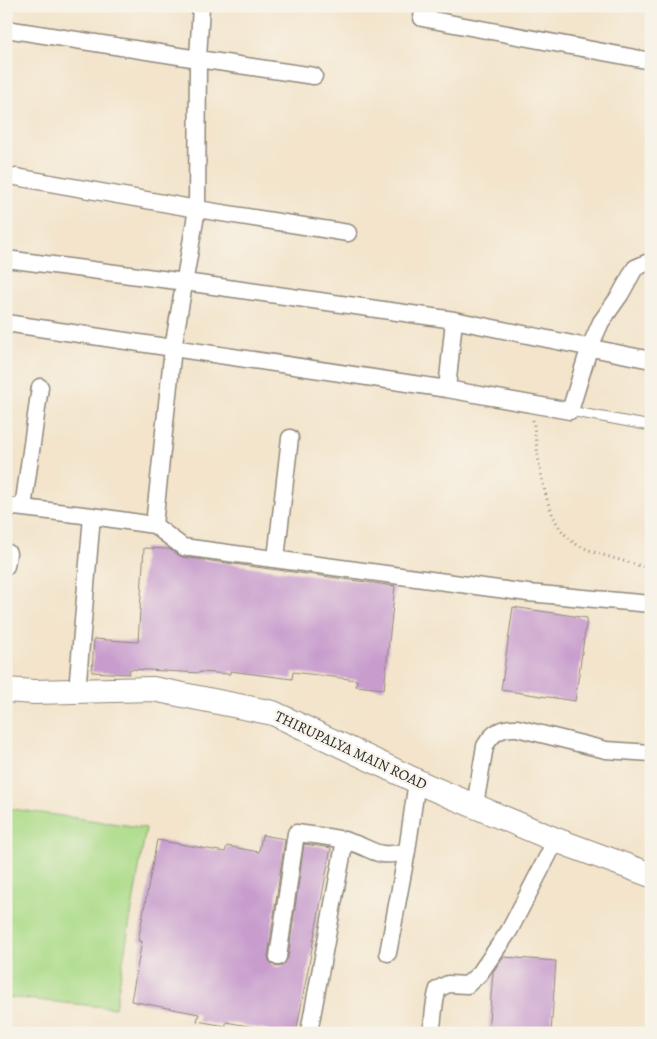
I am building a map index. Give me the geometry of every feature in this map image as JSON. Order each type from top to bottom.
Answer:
[{"type":"street","points":[[154,525],[173,348],[197,209],[198,59],[201,6]]},
{"type":"street","points":[[424,6],[422,18],[651,62]]},
{"type":"street","points":[[6,28],[314,76]]},
{"type":"street","points":[[16,177],[348,233]]},
{"type":"street","points":[[6,259],[454,320],[589,349],[651,360]]},
{"type":"street","points":[[6,323],[447,389],[570,411],[589,349],[601,322],[620,296],[635,268],[651,261]]},
{"type":"street","points":[[447,389],[454,320]]},
{"type":"street","points":[[23,508],[40,387]]},
{"type":"street","points":[[276,558],[290,438]]},
{"type":"street","points":[[6,506],[154,525],[183,546],[528,593],[651,604]]},
{"type":"street","points":[[78,691],[92,516]]},
{"type":"street","name":"THIRUPALYA MAIN ROAD","points":[[6,690],[34,692],[154,689],[273,713],[417,781],[556,840],[651,876]]},
{"type":"street","points":[[475,805],[485,746],[497,731],[507,728],[517,728],[606,750],[651,753]]},
{"type":"street","points":[[388,953],[407,851],[417,781]]},
{"type":"street","points":[[278,956],[296,833],[345,840],[382,855],[396,855],[407,851]]},
{"type":"street","points":[[309,1032],[345,840]]},
{"type":"street","points":[[431,1033],[434,1018],[433,1004],[438,989],[448,984],[467,985],[480,973],[509,931],[556,840]]},
{"type":"lane","points":[[570,411],[651,426]]},
{"type":"path","points":[[530,403],[546,498],[554,520],[566,536],[578,545],[651,569]]},
{"type":"green space","points":[[6,808],[146,828],[115,1008],[6,997]]},
{"type":"building","points":[[144,548],[169,549],[182,557],[395,586],[384,689],[356,686],[357,680],[293,672],[292,679],[230,671],[230,674],[130,669],[129,674],[92,672],[94,639],[138,642]]},
{"type":"building","points":[[513,607],[587,618],[575,701],[501,690]]},
{"type":"building","points":[[262,835],[285,839],[268,956],[269,961],[276,967],[282,966],[288,958],[304,844],[331,848],[296,1033],[268,1033],[269,1030],[226,1022],[226,1026],[197,1021],[199,1014],[131,1001],[142,941],[138,941],[157,840],[225,852],[227,846],[259,852]]},
{"type":"building","points":[[503,957],[556,961],[551,1033],[488,1033],[493,972]]}]
